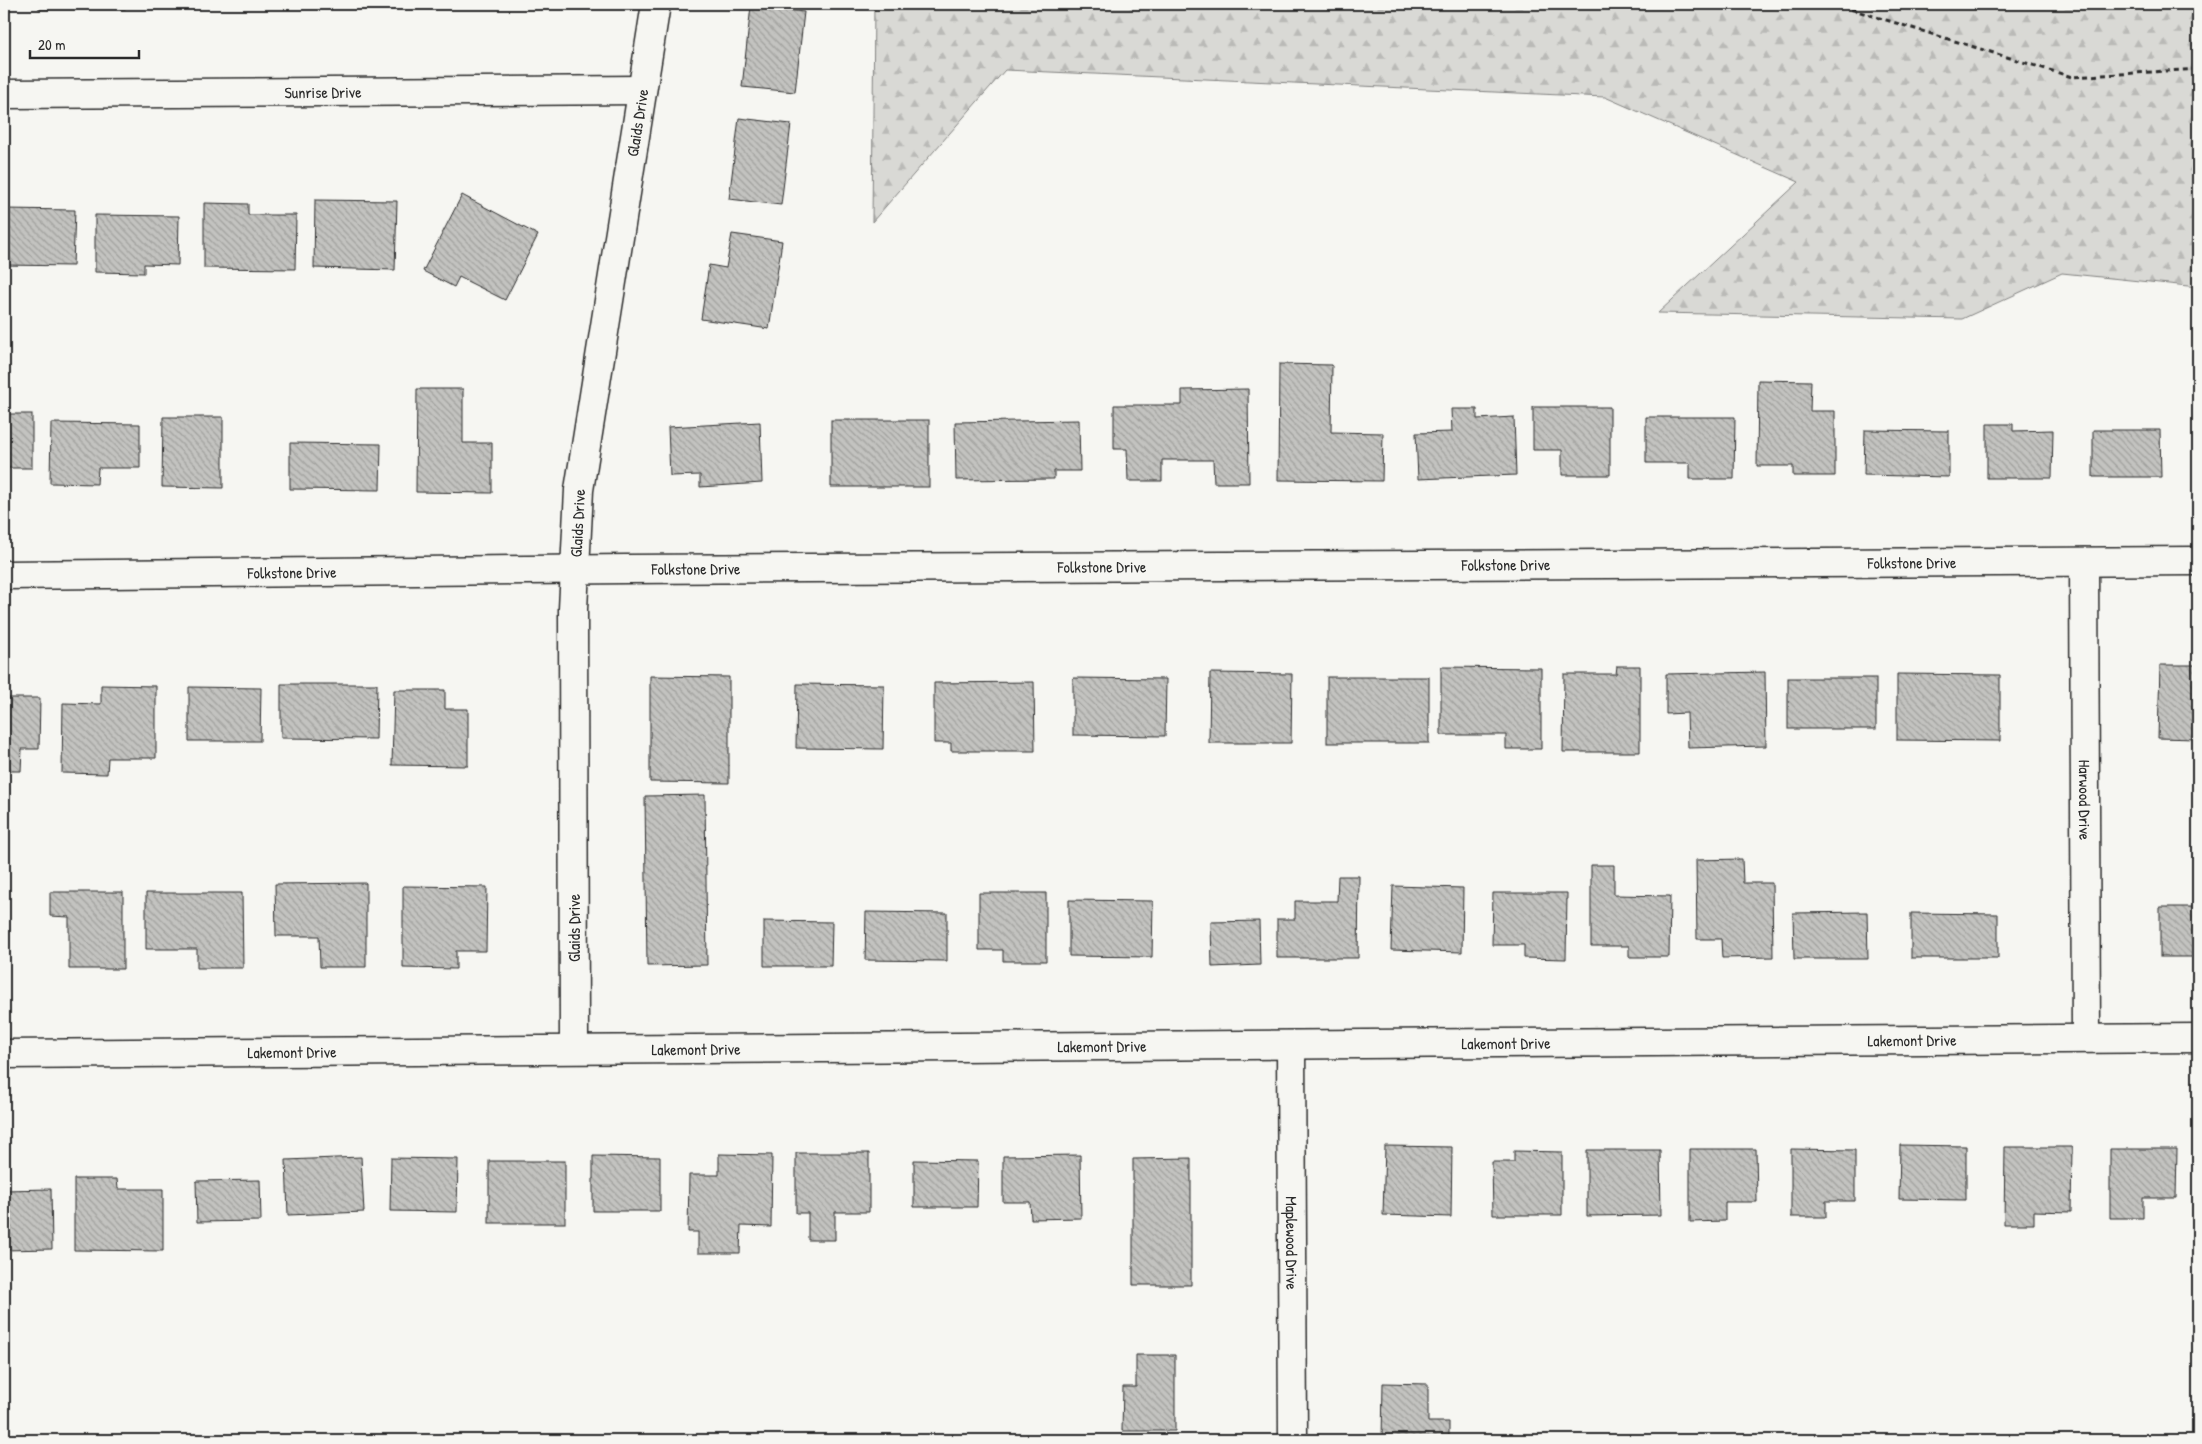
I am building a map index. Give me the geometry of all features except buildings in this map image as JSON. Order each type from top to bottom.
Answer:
[{"type":"street","name":"Glaids Drive","points":[[574,1049],[574,569],[579,490],[656,4]]},
{"type":"street","name":"Sunrise Drive","points":[[4,94],[642,90]]},
{"type":"street","name":"Folkstone Drive","points":[[4,575],[574,569],[2198,561]]},
{"type":"street","name":"Harwood Drive","points":[[2084,562],[2086,1038]]},
{"type":"street","name":"Lakemont Drive","points":[[4,1054],[2198,1038]]},
{"type":"street","name":"Maplewood Drive","points":[[1290,1045],[1293,1440]]},
{"type":"path","points":[[1834,4],[2072,77],[2198,69]]},
{"type":"green space","points":[[874,4],[2198,4],[2198,287],[2062,273],[1962,319],[1658,313],[1799,182],[1605,97],[1005,70],[872,222]]}]
